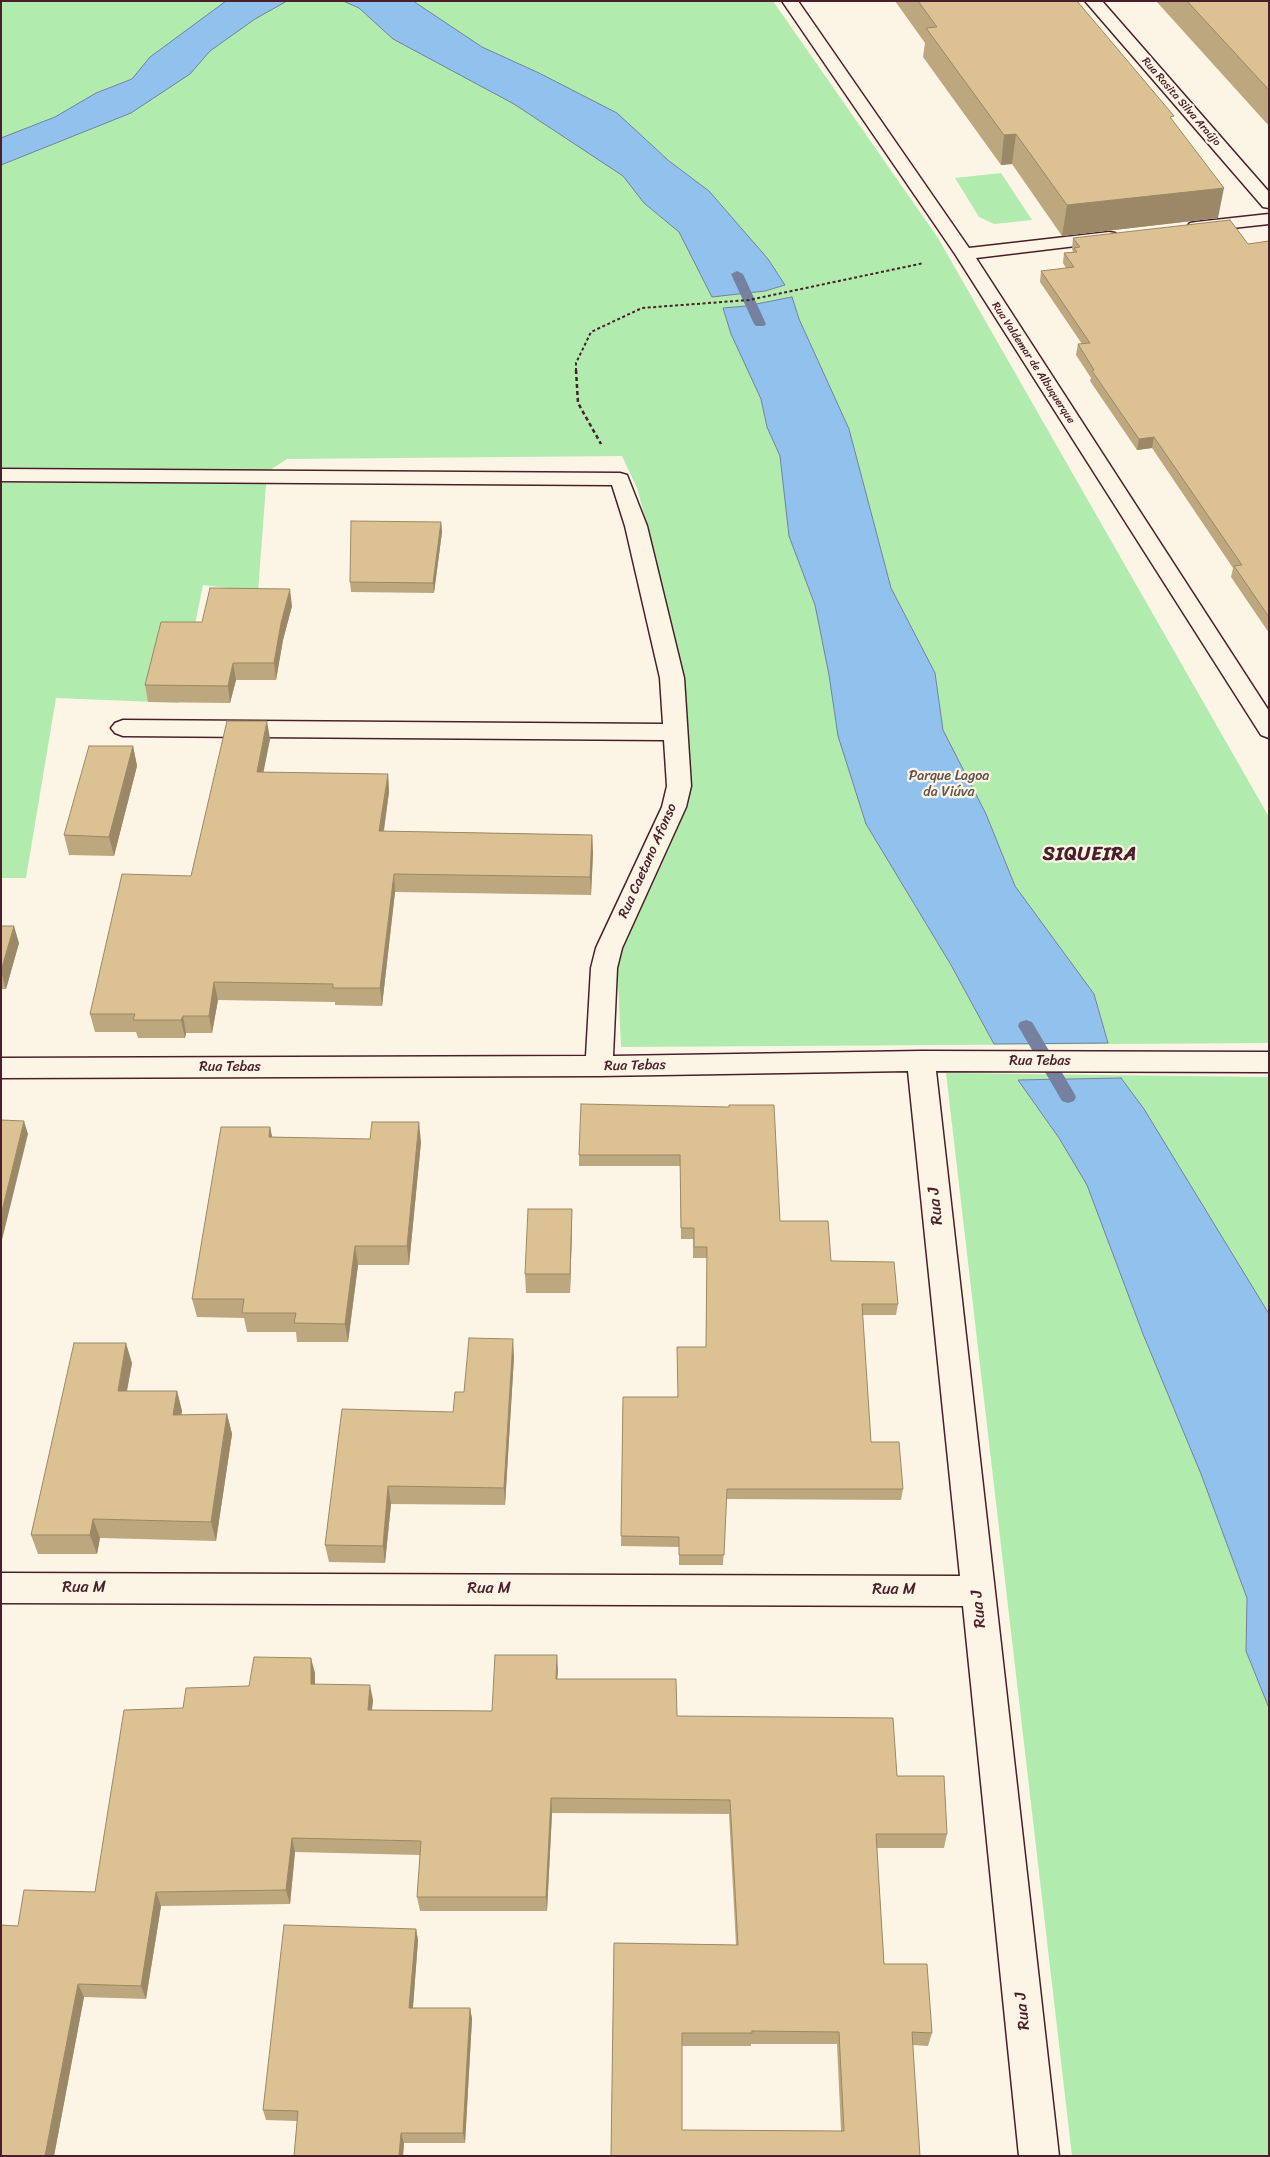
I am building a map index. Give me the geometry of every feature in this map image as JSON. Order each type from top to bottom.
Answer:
[{"type":"street","name":"Rua Valdemar de Albuquerque","points":[[790,1],[964,254],[1269,730]]},
{"type":"street","name":"Rua Rosita Silva Araújo","points":[[1093,1],[1269,203]]},
{"type":"street","points":[[1180,229],[1269,219]]},
{"type":"street","points":[[964,254],[1131,235]]},
{"type":"street","points":[[1,475],[620,479]]},
{"type":"street","name":"Rua Caetano Afonso","points":[[599,1066],[604,968],[609,948],[674,807],[679,786],[672,678],[636,526],[620,479]]},
{"type":"street","points":[[123,728],[677,732]]},
{"type":"street","name":"Rua Tebas","points":[[1,1068],[599,1066],[921,1061],[1269,1062]]},
{"type":"street","name":"Rua J","points":[[921,1061],[1039,2156]]},
{"type":"street","name":"Rua M","points":[[1,1588],[977,1591]]},
{"type":"path","points":[[620,479],[578,403],[576,363],[591,332],[642,308],[749,300],[964,254]]},
{"type":"green space","name":"Parque Lagoa da Viúva","points":[[1,1],[773,1],[938,238],[1269,817],[1269,1043],[621,1047],[617,960],[656,875],[679,813],[671,632],[650,536],[637,488],[622,456],[287,459],[267,472],[258,592],[203,585],[179,703],[56,698],[26,878],[1,878]]},
{"type":"green space","points":[[1001,173],[1032,220],[994,224],[979,217],[955,178]]},
{"type":"green space","points":[[946,1073],[1269,1077],[1269,2156],[1072,2156]]},
{"type":"water","points":[[226,1],[287,1],[255,19],[210,51],[190,74],[131,113],[1,165],[1,138],[55,117],[96,93],[132,79],[150,57]]},
{"type":"water","points":[[343,1],[413,1],[482,47],[539,73],[617,113],[669,161],[709,191],[768,259],[785,285],[765,291],[712,297],[679,232],[644,203],[623,176],[514,104],[393,39],[359,8]]},
{"type":"water","points":[[792,297],[799,319],[849,429],[891,588],[935,673],[943,730],[986,814],[1015,886],[1094,994],[1108,1043],[994,1044],[951,965],[866,824],[838,736],[829,675],[815,605],[789,536],[780,456],[767,427],[761,399],[731,334],[723,308],[746,306]]},
{"type":"water","points":[[1121,1078],[1144,1109],[1269,1314],[1269,1708],[1246,1651],[1247,1598],[1201,1474],[1143,1334],[1087,1185],[1059,1138],[1018,1080]]},
{"type":"building","points":[[918,1],[1077,1],[1174,116],[1170,117],[1224,188],[1067,205],[1016,134],[1004,135],[926,28],[937,27]]},
{"type":"building","points":[[1187,1],[1269,1],[1269,90]]},
{"type":"building","points":[[1230,220],[1248,244],[1269,241],[1269,617],[1234,566],[1242,565],[1154,437],[1139,439],[1092,371],[1094,370],[1078,344],[1090,343],[1041,271],[1074,267],[1064,253],[1077,252],[1074,248],[1080,247],[1073,238]]},
{"type":"building","points":[[351,521],[441,522],[433,583],[350,582]]},
{"type":"building","points":[[210,588],[290,589],[281,623],[274,663],[233,663],[228,686],[145,685],[161,622],[202,622]]},
{"type":"building","points":[[227,721],[267,721],[257,772],[388,774],[379,831],[592,835],[590,877],[394,874],[380,988],[333,988],[333,984],[214,982],[209,1016],[183,1016],[181,1020],[133,1020],[135,1014],[90,1014],[122,874],[191,876]]},
{"type":"building","points":[[89,746],[133,746],[109,837],[64,835]]},
{"type":"building","points":[[1,926],[14,926],[1,971]]},
{"type":"building","points":[[581,1104],[729,1107],[729,1105],[774,1105],[780,1221],[828,1221],[831,1261],[894,1262],[898,1304],[862,1304],[871,1442],[899,1442],[903,1489],[727,1489],[724,1555],[679,1555],[679,1537],[621,1536],[623,1397],[678,1397],[677,1347],[706,1347],[707,1247],[694,1247],[694,1228],[681,1228],[680,1155],[579,1155]]},
{"type":"building","points":[[1,1120],[24,1121],[1,1215]]},
{"type":"building","points":[[372,1122],[419,1122],[407,1246],[355,1246],[345,1324],[294,1323],[296,1313],[242,1313],[244,1299],[192,1299],[221,1127],[270,1127],[269,1137],[370,1139]]},
{"type":"building","points":[[528,1209],[572,1209],[570,1274],[525,1274]]},
{"type":"building","points":[[469,1338],[513,1339],[504,1488],[388,1486],[383,1546],[325,1545],[342,1409],[453,1412],[455,1392],[464,1392]]},
{"type":"building","points":[[74,1343],[126,1343],[118,1391],[177,1391],[173,1415],[227,1414],[211,1522],[93,1519],[90,1535],[31,1535]]},
{"type":"building","points":[[495,1655],[557,1655],[556,1679],[676,1679],[677,1716],[893,1718],[897,1776],[944,1776],[947,1834],[876,1834],[884,1964],[927,1964],[932,2033],[912,2032],[920,2156],[611,2156],[614,1943],[738,1945],[730,1800],[551,1798],[546,1897],[417,1897],[421,1841],[292,1838],[286,1890],[156,1892],[141,1986],[78,1984],[45,2156],[1,2156],[1,1925],[18,1926],[24,1890],[95,1892],[124,1710],[183,1708],[186,1688],[249,1686],[254,1657],[311,1658],[311,1684],[370,1685],[368,1710],[492,1711]],"holes":[[[752,2031],[839,2032],[844,2131],[682,2130],[682,2033],[752,2033]]]},
{"type":"building","points":[[284,1925],[416,1929],[409,2008],[470,2008],[463,2133],[401,2133],[399,2156],[294,2156],[298,2111],[263,2110]]},
{"type":"waterway","points":[[737,274],[760,324]]},
{"type":"waterway","points":[[1026,1026],[1068,1097]]},
{"type":"district","name":"SIQUEIRA","points":[[1090,855]]}]
